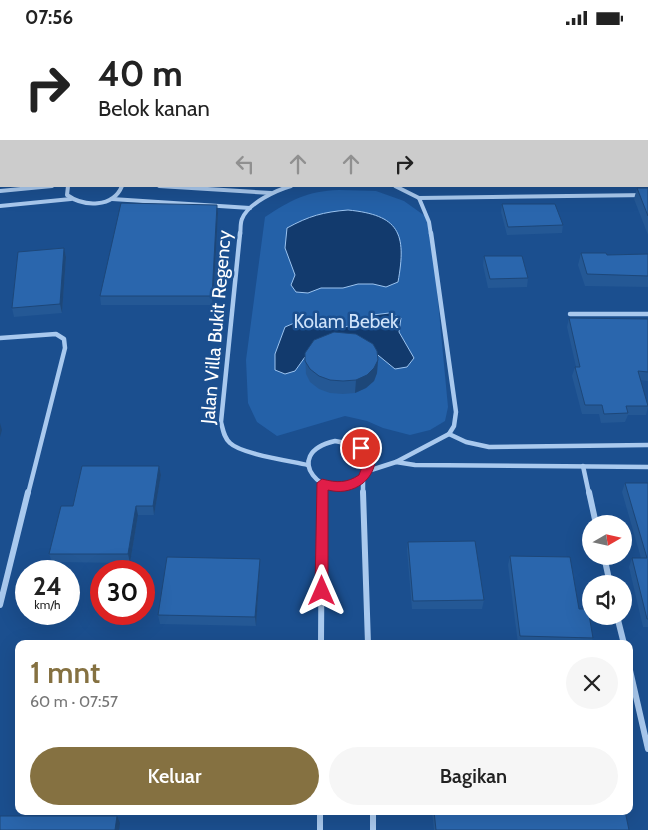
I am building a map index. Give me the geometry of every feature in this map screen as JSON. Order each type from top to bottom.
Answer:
[{"type":"street","points":[[0,191],[42,187]]},
{"type":"street","points":[[68,187],[67,195],[71,199]]},
{"type":"street","points":[[0,206],[71,199],[86,204],[104,202],[118,194],[122,187]]},
{"type":"street","points":[[175,187],[273,193]]},
{"type":"street","name":"Jalan Villa Bukit Regency","points":[[288,187],[273,193],[250,208],[242,217],[221,422],[224,438],[229,444],[238,449],[308,465]]},
{"type":"street","points":[[397,187],[419,198],[648,195]]},
{"type":"street","points":[[368,471],[396,462],[448,434],[454,426],[456,411],[429,222],[419,198]]},
{"type":"street","points":[[112,199],[250,208]]},
{"type":"street","points":[[570,314],[648,314]]},
{"type":"street","points":[[0,338],[56,334],[64,339],[65,348],[0,605]]},
{"type":"street","points":[[448,434],[466,442],[489,447],[648,445]]},
{"type":"street","points":[[345,441],[361,448],[370,462],[368,471],[363,478],[344,487],[322,483],[315,479],[308,465],[308,458],[318,446],[345,441]]},
{"type":"street","points":[[396,462],[415,465],[648,467]]},
{"type":"street","points":[[583,466],[594,515]]},
{"type":"street","points":[[363,478],[368,640]]},
{"type":"street","points":[[321,640],[322,483]]},
{"type":"street","points":[[620,625],[623,640]]},
{"type":"street","points":[[633,683],[648,749]]},
{"type":"street","points":[[320,815],[320,830]]},
{"type":"street","points":[[373,815],[373,830]]},
{"type":"green space","name":"Kolam Bebek","points":[[339,190],[376,191],[404,201],[425,216],[432,238],[448,407],[445,421],[430,430],[410,435],[345,416],[277,436],[257,422],[248,403],[246,360],[265,217],[300,197],[318,192]]},
{"type":"shaded area","points":[[348,210],[379,216],[396,229],[400,239],[401,251],[398,282],[386,287],[373,284],[358,284],[343,288],[321,288],[308,293],[296,292],[291,285],[295,275],[285,248],[287,228],[316,215]]},
{"type":"shaded area","points":[[389,313],[401,318],[399,332],[414,358],[407,367],[395,369],[368,347],[315,348],[305,357],[295,371],[285,374],[275,370],[275,354],[285,327],[299,321],[321,320],[334,327],[345,327],[356,324],[373,315]]},
{"type":"building","points":[[637,188],[648,188],[648,216]]},
{"type":"building","points":[[121,203],[217,205],[212,296],[100,296]]},
{"type":"building","points":[[502,204],[555,204],[563,225],[508,227]]},
{"type":"building","points":[[64,248],[60,304],[12,308],[18,252]]},
{"type":"building","points":[[581,253],[606,253],[607,255],[648,254],[648,276],[587,274]]},
{"type":"building","points":[[484,256],[522,256],[528,278],[490,279]]},
{"type":"building","points":[[569,318],[648,319],[648,372],[638,371],[648,406],[626,406],[628,413],[604,414],[602,405],[585,405],[575,367],[580,367]]},
{"type":"building","points":[[334,332],[356,334],[373,344],[377,351],[378,360],[374,368],[367,375],[356,380],[330,380],[319,376],[310,369],[305,361],[305,353],[314,340]]},
{"type":"building","points":[[82,466],[159,466],[153,506],[136,506],[128,554],[49,554],[61,506],[73,506]]},
{"type":"building","points":[[625,483],[648,483],[648,619],[632,558],[647,558]]},
{"type":"building","points":[[475,541],[484,600],[413,601],[408,542]]},
{"type":"building","points":[[510,556],[570,557],[579,609],[582,609],[582,625],[591,625],[593,638],[520,636]]},
{"type":"building","points":[[167,557],[260,559],[255,617],[158,615]]},
{"type":"building","points":[[434,815],[626,815],[629,830],[436,830]]},
{"type":"building","points":[[0,816],[117,816],[115,830],[0,830]]},
{"type":"route","points":[[322,591],[322,483],[344,487],[363,478],[368,471],[370,462],[361,448]]}]
